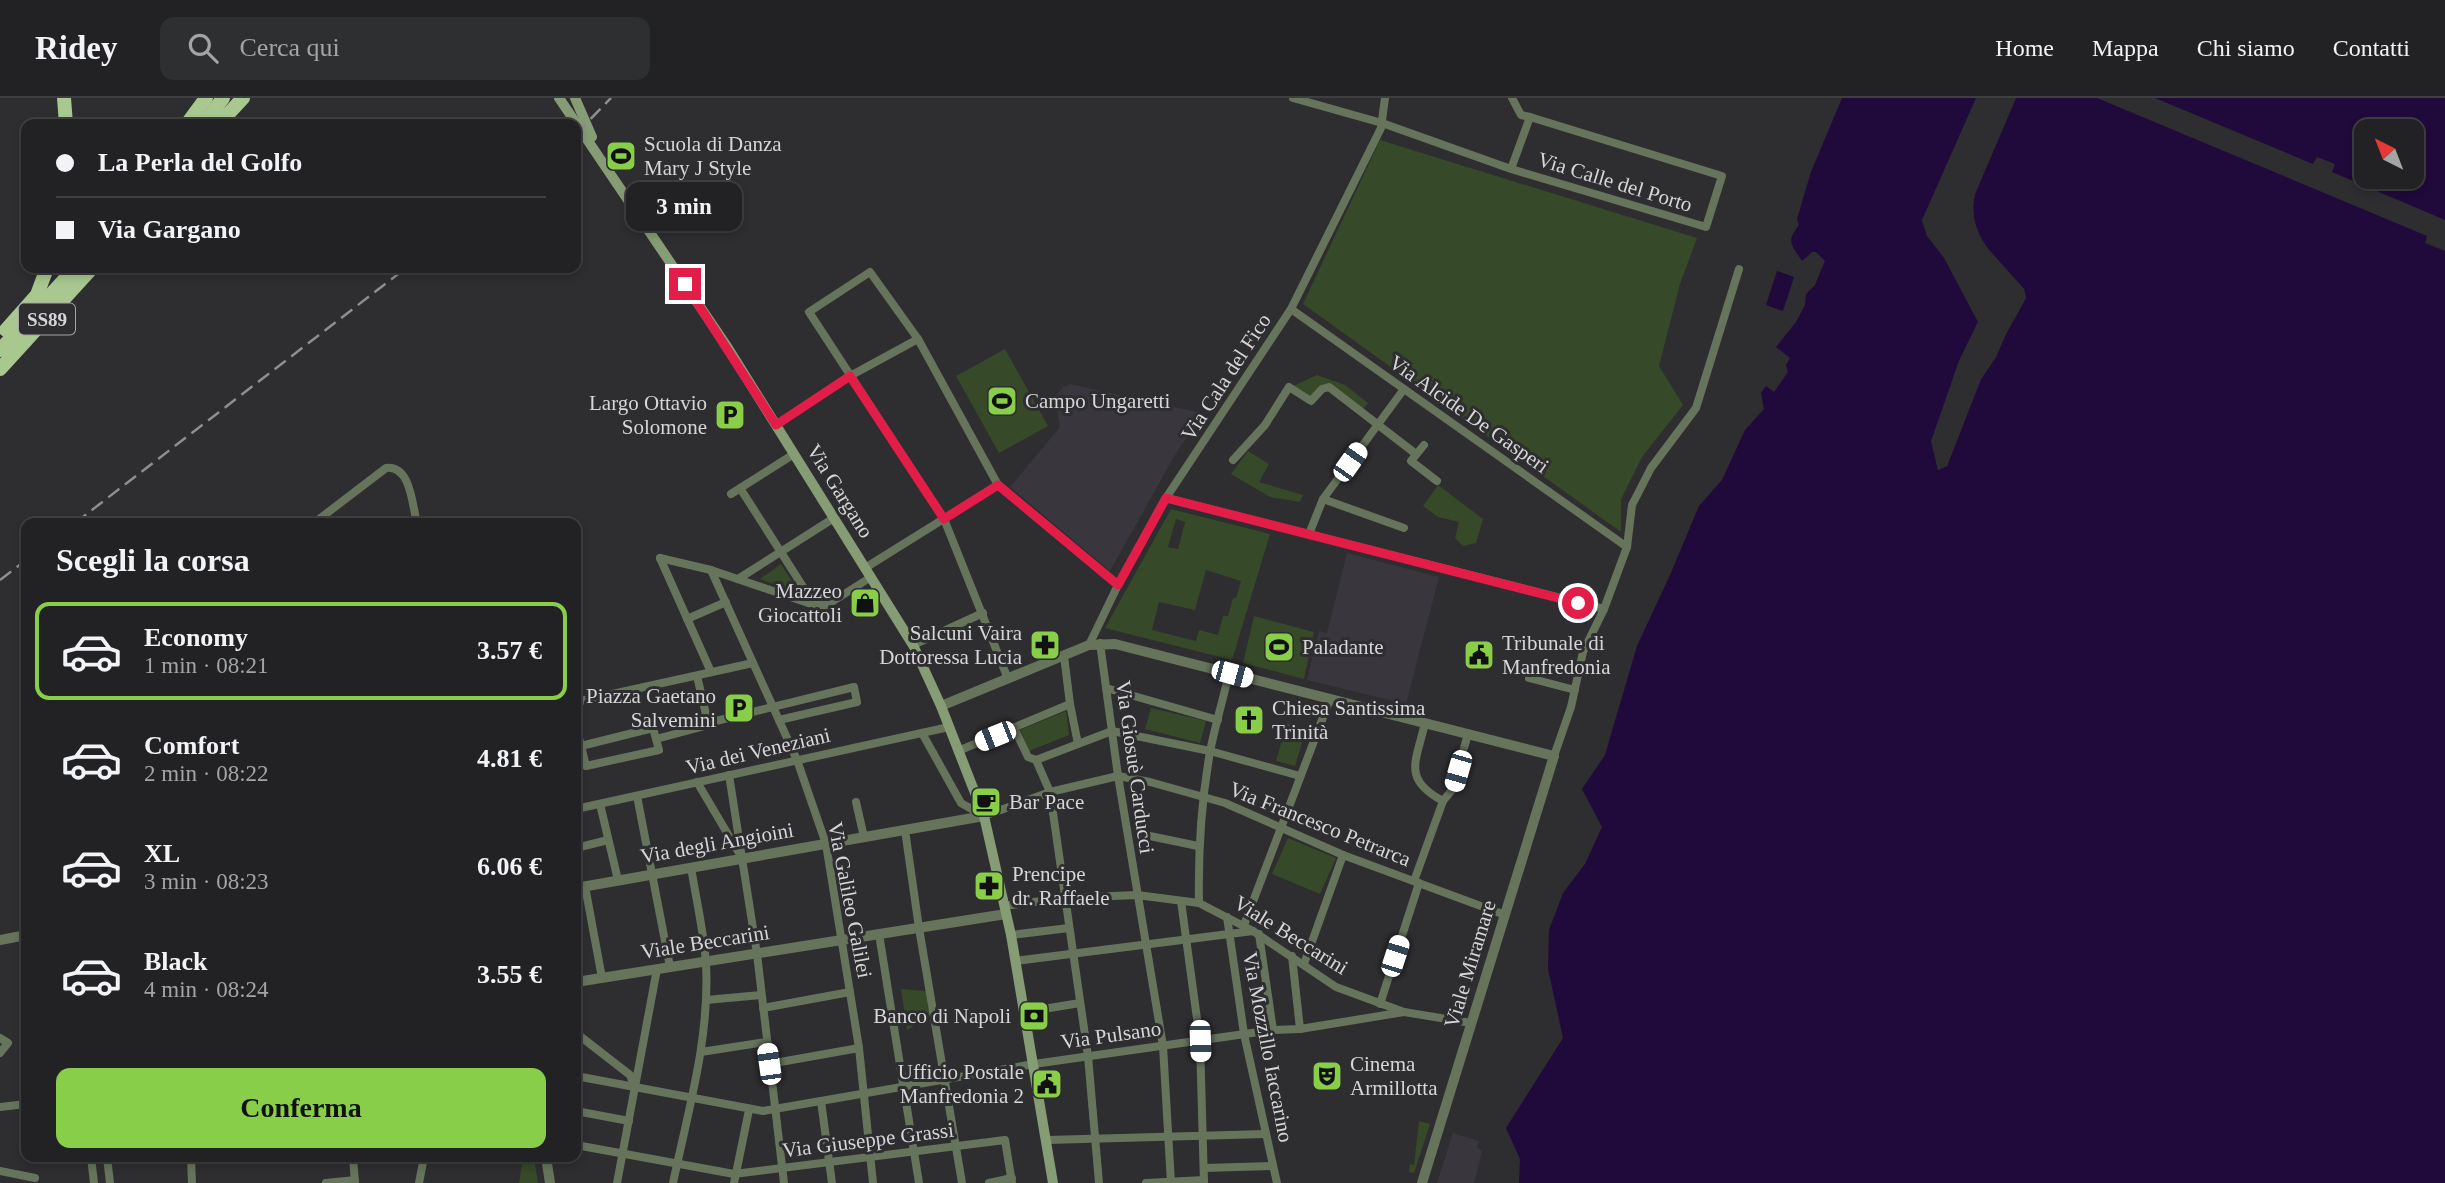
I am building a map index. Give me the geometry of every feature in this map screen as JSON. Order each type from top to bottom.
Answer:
[{"type":"highway","points":[[64,98],[66,119]]},
{"type":"highway","points":[[191,119],[206,98]]},
{"type":"highway","points":[[208,119],[223,98]]},
{"type":"highway","points":[[224,119],[243,98]]},
{"type":"highway","points":[[0,338],[37,295],[45,273]]},
{"type":"highway","name":"SS89","points":[[0,350],[70,273]]},
{"type":"highway","name":"SS89","points":[[0,369],[87,273]]},
{"type":"main road","name":"Via Gargano","points":[[559,98],[573,119]]},
{"type":"main road","name":"Via Gargano","points":[[575,98],[606,168]]},
{"type":"main road","name":"Via Gargano","points":[[581,131],[726,345],[913,645],[941,706],[984,816],[1011,935],[1053,1183]]},
{"type":"street","name":"Via Calle del Porto","points":[[1293,98],[1382,123],[1511,169],[1706,228],[1722,176],[1521,115],[1512,98]]},
{"type":"street","points":[[1382,123],[1384,98]]},
{"type":"street","name":"Via Calle del Porto","points":[[1511,169],[1530,117]]},
{"type":"street","name":"Via Cala del Fico","points":[[1095,644],[1118,585],[1166,498],[1291,309],[1382,123]]},
{"type":"street","points":[[941,706],[1095,644],[1115,644],[1555,756],[1575,690],[1583,652],[1604,609],[1627,547],[1632,505],[1651,468],[1696,408],[1740,269]]},
{"type":"street","points":[[1008,679],[944,519],[809,312],[870,272],[918,339],[998,485],[1118,585]]},
{"type":"street","name":"Via Alcide De Gasperi","points":[[1291,309],[1627,547]]},
{"type":"street","points":[[776,425],[850,376],[918,339]]},
{"type":"street","points":[[1233,460],[1265,425],[1289,387],[1311,401],[1322,389],[1329,387],[1416,454]]},
{"type":"street","points":[[1309,534],[1323,499],[1404,389]]},
{"type":"street","points":[[1423,445],[1411,461],[1437,481]]},
{"type":"street","points":[[731,494],[794,454]]},
{"type":"street","points":[[321,518],[386,468],[395,467],[401,471],[406,481],[416,518]]},
{"type":"street","points":[[711,672],[660,558],[711,570],[814,605],[827,605],[868,572],[998,485]]},
{"type":"street","points":[[740,488],[814,605]]},
{"type":"street","points":[[1166,498],[1604,609]]},
{"type":"street","points":[[1323,499],[1404,528]]},
{"type":"street","points":[[738,579],[834,518]]},
{"type":"street","name":"Via Galileo Galilei","points":[[711,570],[797,760],[826,844],[859,1048],[873,1183]]},
{"type":"street","points":[[687,619],[726,602]]},
{"type":"street","points":[[913,645],[983,613]]},
{"type":"street","name":"Via Giosuè Carducci","points":[[1095,644],[1106,688],[1163,1046],[1171,1182]]},
{"type":"street","points":[[1063,656],[1078,744]]},
{"type":"street","points":[[581,701],[753,663]]},
{"type":"street","points":[[1199,903],[1198,846],[1204,795],[1210,751],[1229,673]]},
{"type":"street","points":[[697,676],[708,723]]},
{"type":"street","points":[[1529,678],[1575,690]]},
{"type":"street","points":[[656,739],[708,723],[854,687],[858,702],[779,720]]},
{"type":"street","points":[[1106,688],[1218,720]]},
{"type":"street","points":[[1244,925],[1329,699]]},
{"type":"street","points":[[958,751],[1070,704]]},
{"type":"street","points":[[1425,723],[1414,770],[1419,784],[1443,802]]},
{"type":"street","name":"Via dei Veneziani","points":[[581,809],[949,727]]},
{"type":"street","points":[[653,728],[659,750],[586,766],[581,746],[653,728]]},
{"type":"street","points":[[1014,728],[1028,757],[1036,760],[1112,731],[1210,751],[1300,776]]},
{"type":"street","points":[[922,733],[961,803],[984,816],[1050,792],[1118,776]]},
{"type":"street","points":[[1380,1004],[1416,882],[1443,802],[1452,790],[1468,734]]},
{"type":"street","name":"Viale Miramare","points":[[1422,1183],[1555,756]]},
{"type":"street","points":[[1036,760],[1050,792],[1088,1056],[1099,1183]]},
{"type":"street","points":[[729,775],[757,954],[784,1183]]},
{"type":"street","name":"Via Francesco Petrarca","points":[[1118,776],[1204,795],[1343,855],[1505,915]]},
{"type":"street","points":[[697,782],[742,858]]},
{"type":"street","points":[[637,796],[670,967]]},
{"type":"street","points":[[856,802],[864,837]]},
{"type":"street","points":[[600,804],[618,880]]},
{"type":"street","name":"Via degli Angioini","points":[[581,887],[984,816]]},
{"type":"street","points":[[905,830],[962,1183]]},
{"type":"street","points":[[1145,835],[1198,846]]},
{"type":"street","points":[[581,847],[608,840]]},
{"type":"street","points":[[1304,964],[1343,855]]},
{"type":"street","points":[[673,1183],[701,1052],[706,1000],[706,962],[691,867]]},
{"type":"street","points":[[581,887],[602,978]]},
{"type":"street","name":"Viale Beccarini","points":[[581,981],[919,928],[1064,898],[1137,895],[1199,903],[1256,932],[1336,987],[1380,1004],[1404,1012],[1471,1023]]},
{"type":"street","points":[[1146,1183],[1204,1182],[1200,1041],[1181,901]]},
{"type":"street","name":"Via Mozzillo Iaccarino","points":[[1227,917],[1244,1034],[1277,1183]]},
{"type":"street","points":[[1011,935],[1069,928]]},
{"type":"street","points":[[1015,961],[1072,952],[1256,932],[1273,1030]]},
{"type":"street","points":[[879,934],[919,1183]]},
{"type":"street","points":[[0,940],[21,936]]},
{"type":"street","points":[[1292,956],[1300,1030]]},
{"type":"street","points":[[617,1183],[657,969]]},
{"type":"street","points":[[763,1008],[850,992]]},
{"type":"street","points":[[706,1000],[761,995]]},
{"type":"street","points":[[1025,1012],[1080,1003]]},
{"type":"street","name":"Via Pulsano","points":[[581,1077],[749,1110],[775,1110],[1034,1064],[1273,1030],[1300,1030],[1404,1012]]},
{"type":"street","points":[[581,1037],[629,1075],[635,1088]]},
{"type":"street","points":[[0,1038],[8,1043],[0,1054]]},
{"type":"street","points":[[701,1052],[766,1042]]},
{"type":"street","points":[[769,1064],[859,1048]]},
{"type":"street","points":[[821,1101],[832,1183]]},
{"type":"street","points":[[0,1107],[21,1105]]},
{"type":"street","points":[[734,1179],[749,1110]]},
{"type":"street","points":[[581,1112],[629,1121]]},
{"type":"street","points":[[1047,1140],[1266,1134]]},
{"type":"street","name":"Via Giuseppe Grassi","points":[[581,1146],[677,1164],[734,1179],[781,1168],[1005,1140],[1012,1181]]},
{"type":"street","points":[[92,1162],[94,1183]]},
{"type":"street","points":[[108,1162],[110,1183]]},
{"type":"street","points":[[191,1162],[192,1183]]},
{"type":"street","points":[[326,1183],[355,1182],[354,1162]]},
{"type":"street","points":[[419,1183],[423,1162]]},
{"type":"street","points":[[547,1162],[550,1183]]},
{"type":"street","points":[[1204,1168],[1273,1166]]},
{"type":"street","points":[[0,1171],[35,1178]]},
{"type":"street","points":[[989,1183],[1012,1181]]},
{"type":"shaded area","points":[[1842,98],[1976,98],[1922,220],[1927,236],[1944,258],[1978,322],[1959,361],[1932,441],[1938,470],[1947,466],[1981,379],[1996,357],[2026,298],[2024,289],[1986,246],[1975,223],[1973,209],[1975,194],[2016,98],[2445,98],[2445,1183],[1519,1183],[1520,1159],[1506,1128],[1563,1038],[1548,969],[1549,930],[1563,893],[1585,864],[1602,827],[1582,789],[1605,755],[1637,646],[1699,506],[1722,480],[1745,430],[1764,409],[1761,393],[1766,386],[1774,392],[1788,372],[1786,365],[1790,358],[1776,347],[1796,322],[1805,305],[1806,294],[1815,285],[1825,261],[1816,252],[1812,252],[1802,261],[1795,251],[1791,239],[1799,225],[1797,219],[1811,172]]},
{"type":"shaded area","points":[[1777,271],[1794,277],[1783,311],[1766,305]]},
{"type":"shaded area","points":[[1070,384],[1206,414],[1179,448],[1110,571],[1010,487],[1060,427],[1055,397],[1063,387]]},
{"type":"shaded area","points":[[1347,553],[1439,577],[1406,704],[1307,680],[1319,631],[1327,633]]},
{"type":"shaded area","points":[[1453,1133],[1479,1141],[1477,1147],[1482,1151],[1474,1183],[1437,1183]]},
{"type":"green space","points":[[1380,140],[1697,238],[1680,284],[1659,366],[1683,405],[1642,457],[1621,499],[1621,532],[1303,304]]},
{"type":"green space","name":"Campo Ungaretti","points":[[1005,349],[1048,426],[999,453],[956,376]]},
{"type":"green space","points":[[1317,375],[1345,385],[1368,403],[1362,410],[1331,385],[1310,398],[1291,387]]},
{"type":"green space","points":[[1248,451],[1269,464],[1259,482],[1303,495],[1300,502],[1270,497],[1231,474]]},
{"type":"green space","points":[[1438,485],[1483,519],[1476,543],[1463,546],[1455,538],[1459,522],[1438,517],[1423,506]]},
{"type":"green space","points":[[1171,509],[1270,534],[1232,660],[1105,628]],"holes":[[[1176,519],[1185,522],[1178,549],[1168,547]],[[1206,570],[1241,581],[1228,616],[1223,616],[1218,635],[1199,630],[1196,641],[1152,630],[1159,602],[1195,610]]]},
{"type":"green space","points":[[781,564],[800,594],[760,579]]},
{"type":"green space","name":"Paladante","points":[[1254,616],[1314,632],[1304,679],[1243,663]]},
{"type":"green space","points":[[1151,708],[1206,721],[1200,743],[1145,729]]},
{"type":"green space","points":[[1066,711],[1069,735],[1029,751],[1020,730]]},
{"type":"green space","points":[[1287,723],[1306,729],[1295,766],[1276,761]]},
{"type":"green space","points":[[1288,838],[1336,858],[1320,894],[1272,874]]},
{"type":"green space","points":[[901,989],[926,991],[930,1016],[907,1030]]},
{"type":"green space","points":[[1419,1121],[1430,1124],[1414,1173],[1409,1172],[1410,1164],[1414,1165]]},
{"type":"green space","points":[[522,1162],[535,1162],[538,1183],[519,1183]]},
{"type":"pier","points":[[2012,98],[2016,98],[1975,194],[1974,226],[1983,243],[2024,289],[2026,298],[1996,357],[1981,379],[1947,466],[1938,470],[1931,441],[1959,361],[1978,322],[1981,319],[1962,362],[1957,385],[1943,415],[1935,442],[1940,465],[1945,463],[1978,377],[1993,355],[2023,297],[2021,291],[1980,245],[1971,227],[1972,192]]},
{"type":"pier","points":[[2097,98],[2155,98],[2313,164],[2317,157],[2335,164],[2332,172],[2354,181],[2354,189],[2372,189],[2445,220],[2445,251],[2425,243],[2427,236]]},
{"type":"pier","points":[[1941,182],[1943,184],[1926,220],[1930,234],[1927,236],[1922,220]]},
{"type":"railway","points":[[581,129],[611,98]]},
{"type":"railway","points":[[81,518],[400,273]]},
{"type":"railway","points":[[0,580],[21,564]]},
{"type":"place","name":"Scuola di Danza Mary J Style","points":[[621,156]]},
{"type":"place","name":"Campo Ungaretti","points":[[1002,401]]},
{"type":"place","name":"Largo Ottavio Solomone","points":[[730,415]]},
{"type":"place","name":"Mazzeo Giocattoli","points":[[865,603]]},
{"type":"place","name":"Salcuni Vaira Dottoressa Lucia","points":[[1045,645]]},
{"type":"place","name":"Paladante","points":[[1279,647]]},
{"type":"place","name":"Tribunale di Manfredonia","points":[[1479,655]]},
{"type":"place","name":"Piazza Gaetano Salvemini","points":[[739,708]]},
{"type":"place","name":"Chiesa Santissima Trinità","points":[[1249,720]]},
{"type":"place","name":"Bar Pace","points":[[986,802]]},
{"type":"place","name":"Prencipe dr. Raffaele","points":[[989,886]]},
{"type":"place","name":"Banco di Napoli","points":[[1034,1016]]},
{"type":"place","name":"Cinema Armillotta","points":[[1327,1076]]},
{"type":"place","name":"Ufficio Postale Manfredonia 2","points":[[1047,1084]]},
{"type":"route","points":[[685,284],[776,425],[850,376],[944,519],[998,485],[1118,585],[1166,498],[1578,603]]}]
